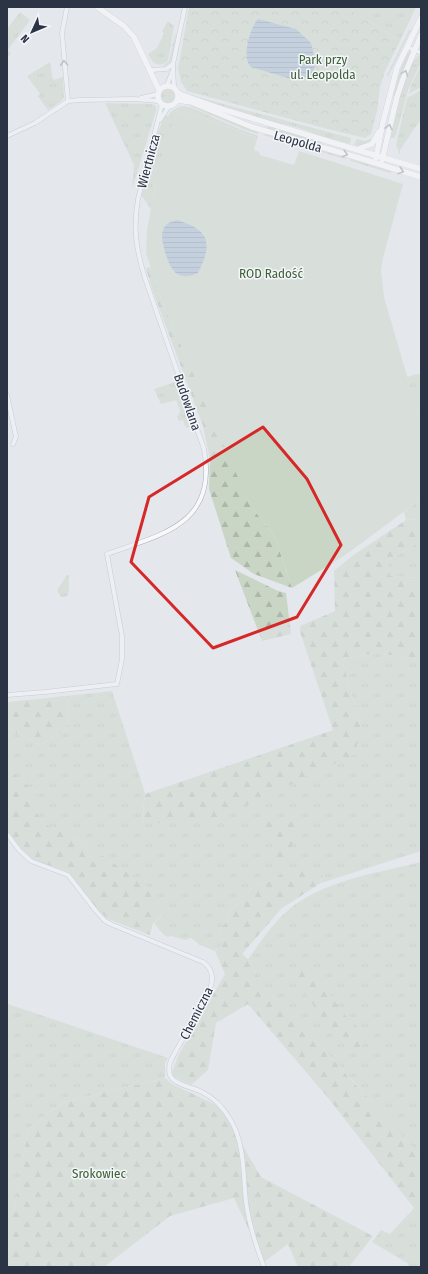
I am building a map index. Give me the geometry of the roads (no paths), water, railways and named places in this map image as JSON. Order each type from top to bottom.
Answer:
[{"type":"street","points":[[67,7],[62,33],[68,101]]},
{"type":"street","points":[[98,7],[124,26],[134,37],[162,89]]},
{"type":"street","points":[[160,103],[162,89],[173,66],[185,7]]},
{"type":"street","points":[[358,149],[369,146],[375,141],[383,122],[398,68],[421,18]]},
{"type":"street","points":[[378,164],[397,97],[421,35]]},
{"type":"street","points":[[408,44],[417,47],[421,54]]},
{"type":"street","points":[[133,99],[160,103],[169,106],[175,103],[177,100],[173,66]]},
{"type":"street","points":[[150,68],[166,70],[173,66]]},
{"type":"street","points":[[7,136],[35,122],[68,101],[133,99],[152,96],[162,89],[175,90]]},
{"type":"street","name":"Leopolda","points":[[175,90],[182,95],[203,103],[421,169]]},
{"type":"street","name":"Leopolda","points":[[177,100],[191,102],[262,130],[421,178]]},
{"type":"street","name":"Wiertnicza","points":[[158,124],[160,103]]},
{"type":"street","name":"Wiertnicza","points":[[138,198],[147,160],[158,124],[165,110],[169,106]]},
{"type":"street","points":[[262,130],[264,122]]},
{"type":"street","points":[[380,156],[383,122]]},
{"type":"street","name":"Budowlana","points":[[7,695],[117,684],[122,659],[122,636],[107,554],[164,534],[182,523],[193,511],[201,498],[207,479],[207,465],[204,449],[138,254],[135,230],[138,198]]},
{"type":"street","points":[[7,396],[16,437],[13,444]]},
{"type":"street","name":"Chemiczna","points":[[7,834],[19,850],[31,861],[68,875],[96,912],[105,921],[203,962],[210,969],[212,977],[210,989],[171,1060],[169,1071],[175,1082],[202,1092],[219,1104],[232,1121],[241,1153],[246,1203],[250,1223],[257,1249],[264,1267]]},
{"type":"water","points":[[258,19],[296,29],[311,43],[316,64],[312,74],[306,77],[291,79],[251,67],[248,63],[247,57],[248,43],[252,29]]},
{"type":"water","points":[[177,220],[196,228],[206,239],[206,253],[198,273],[185,276],[180,275],[176,273],[170,265],[162,238],[163,231],[167,224]]},
{"type":"park label","name":"Park przy ul. Leopolda","points":[[323,66]]},
{"type":"park label","name":"ROD Radość","points":[[271,273]]},
{"type":"park label","name":"Srokowiec","points":[[99,1173]]}]
